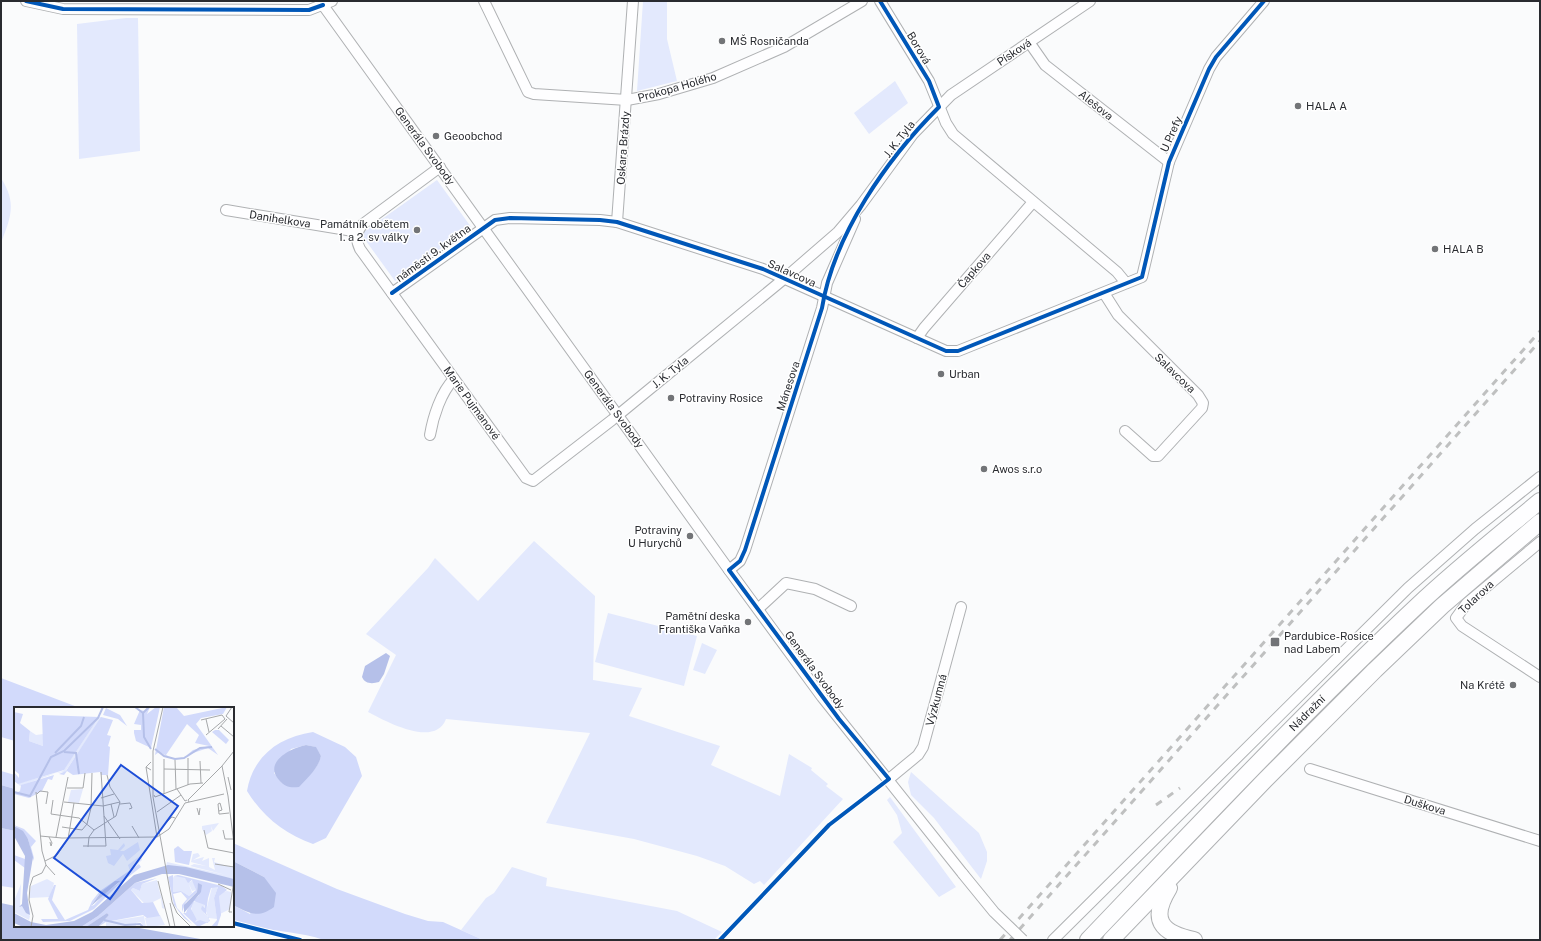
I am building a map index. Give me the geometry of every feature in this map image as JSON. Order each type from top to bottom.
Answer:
[{"type":"main road","name":"Nádražní","points":[[1088,940],[1273,748],[1358,663],[1418,605],[1540,501]]},
{"type":"main road","name":"Nádražní","points":[[1112,940],[1183,865],[1380,665],[1442,606],[1540,522]]},
{"type":"main road","points":[[1183,865],[1160,903],[1159,916],[1162,925],[1167,931],[1176,936],[1194,940]]},
{"type":"street","points":[[26,1],[53,8],[76,5],[309,10],[325,2]]},
{"type":"street","name":"Prokopa Holého","points":[[484,1],[528,92],[534,94],[627,100],[665,93],[732,70],[808,34],[862,1]]},
{"type":"street","name":"Oskara Brázdy","points":[[617,222],[633,1]]},
{"type":"street","name":"Borová","points":[[880,1],[929,81],[953,134],[1117,272],[1126,283]]},
{"type":"street","name":"Písková","points":[[940,106],[959,88],[1090,1]]},
{"type":"street","name":"U Prefy","points":[[1126,283],[1142,277],[1144,274],[1169,162],[1213,61],[1264,1]]},
{"type":"street","name":"Generála Svobody","points":[[325,2],[483,227],[729,570],[839,719],[889,779],[994,912],[1023,940]]},
{"type":"street","name":"Alešova","points":[[1029,42],[1045,64],[1169,162]]},
{"type":"street","name":"J. K. Tyla","points":[[618,415],[785,278],[838,232],[861,205],[913,134],[940,106]]},
{"type":"street","points":[[357,233],[360,227],[368,219],[440,167]]},
{"type":"street","name":"Čapkova","points":[[917,338],[1033,202]]},
{"type":"street","name":"Mánesova","points":[[729,570],[740,561],[745,550],[822,308],[827,283],[861,205]]},
{"type":"street","name":"Danihelkova","points":[[226,210],[347,230],[357,233]]},
{"type":"street","name":"Salavcova","points":[[483,227],[495,220],[504,218],[600,220],[617,222],[750,265],[785,278],[946,351],[958,351],[1126,283]]},
{"type":"street","name":"náměstí 9. května","points":[[392,293],[483,227]]},
{"type":"street","name":"Marie Pujmanové","points":[[357,233],[357,241],[360,249],[454,380],[526,478],[530,481],[537,479],[618,415]]},
{"type":"street","name":"Salavcova","points":[[1104,293],[1118,315],[1198,395],[1203,403],[1202,408],[1158,456],[1153,456],[1125,431]]},
{"type":"street","points":[[430,434],[433,419],[447,388],[454,380]]},
{"type":"street","points":[[1053,940],[1423,574],[1475,529],[1540,477]]},
{"type":"street","name":"Tolarova","points":[[1540,542],[1475,596],[1459,612],[1456,618],[1462,626],[1540,677]]},
{"type":"street","points":[[758,609],[786,583],[815,589],[851,606]]},
{"type":"street","name":"Výzkumná","points":[[889,779],[918,755],[923,747],[961,607]]},
{"type":"street","name":"Duškova","points":[[1310,769],[1540,841]]},
{"type":"shaded area","points":[[643,1],[667,1],[667,39],[677,81],[637,91]]},
{"type":"shaded area","points":[[138,18],[140,151],[79,159],[77,24]]},
{"type":"shaded area","points":[[895,81],[908,103],[869,134],[854,113]]},
{"type":"shaded area","points":[[1,178],[9,195],[11,210],[10,218],[1,243]]},
{"type":"shaded area","points":[[437,180],[471,227],[395,281],[361,234]]},
{"type":"shaded area","points":[[534,541],[595,596],[593,680],[642,688],[629,716],[720,746],[711,765],[780,796],[789,754],[812,768],[811,770],[828,784],[826,786],[843,799],[764,885],[760,881],[754,884],[725,866],[697,856],[634,839],[546,823],[590,733],[446,719],[440,727],[432,732],[421,732],[398,726],[368,712],[396,655],[366,634],[428,568],[435,558],[478,601]]},
{"type":"shaded area","points":[[608,613],[697,636],[684,686],[595,662]]},
{"type":"shaded area","points":[[702,643],[717,650],[705,674],[693,670]]},
{"type":"shaded area","points":[[386,653],[390,656],[384,674],[379,682],[371,683],[365,681],[362,677],[365,666]]},
{"type":"shaded area","points":[[1,678],[77,707],[14,707],[14,741],[1,737]]},
{"type":"shaded area","points":[[313,732],[345,747],[356,757],[362,776],[326,838],[313,844],[293,835],[276,824],[260,809],[247,791],[255,768],[262,758],[270,750],[289,738]],"holes":[[[306,745],[315,747],[321,756],[315,769],[307,776],[282,783],[274,773],[291,749]]]},
{"type":"shaded area","points":[[306,745],[316,747],[321,756],[320,761],[312,773],[299,787],[286,786],[279,780],[275,773],[274,767],[281,757],[293,749]]},
{"type":"shaded area","points":[[1,771],[14,775],[14,789],[1,785]]},
{"type":"shaded area","points":[[911,772],[979,833],[987,852],[987,861],[981,879],[934,818],[911,795],[908,782]]},
{"type":"shaded area","points":[[1,785],[14,789],[14,831],[1,828]]},
{"type":"shaded area","points":[[890,797],[956,887],[939,897],[893,842],[902,833],[897,815],[887,800]]},
{"type":"shaded area","points":[[1,828],[14,831],[14,888],[1,886]]},
{"type":"shaded area","points":[[234,843],[337,889],[405,914],[428,921],[443,922],[483,940],[324,940],[301,934],[244,925],[234,921],[234,906],[250,914],[264,877],[234,862]]},
{"type":"shaded area","points":[[234,862],[264,877],[276,893],[274,907],[268,911],[258,914],[234,905]]},
{"type":"shaded area","points":[[512,867],[547,878],[546,886],[677,911],[722,932],[714,940],[483,940],[461,930],[486,898],[494,893]]},
{"type":"shaded area","points":[[1,903],[14,906],[14,927],[134,927],[206,940],[1,940]]},
{"type":"railway","points":[[1000,940],[1540,331]]},
{"type":"railway","points":[[1010,940],[1540,341]]},
{"type":"railway","points":[[1156,805],[1180,788]]},
{"type":"cycle path","points":[[26,1],[63,9],[309,10],[323,5]]},
{"type":"cycle path","points":[[720,940],[829,825],[889,779],[839,719],[729,570],[740,561],[745,550],[822,308],[828,280],[838,253],[866,199],[882,174],[900,150],[939,107],[929,81],[880,1]]},
{"type":"cycle path","points":[[392,293],[495,220],[510,218],[600,220],[617,222],[763,269],[946,351],[958,351],[1142,277],[1169,162],[1209,69],[1216,57],[1264,1]]},
{"type":"cycle path","points":[[234,923],[300,940]]},
{"type":"place","name":"MŠ Rosničanda","points":[[722,41]]},
{"type":"place","name":"HALA A","points":[[1298,106]]},
{"type":"place","name":"Geoobchod","points":[[436,136]]},
{"type":"place","name":"Památník obětem 1. a 2. sv války","points":[[417,230]]},
{"type":"place","name":"HALA B","points":[[1435,249]]},
{"type":"place","name":"Urban","points":[[941,374]]},
{"type":"place","name":"Potraviny Rosice","points":[[671,398]]},
{"type":"place","name":"Awos s.r.o","points":[[984,469]]},
{"type":"place","name":"Potraviny U Hurychů","points":[[690,536]]},
{"type":"place","name":"Pamětní deska Františka Vaňka","points":[[748,622]]},
{"type":"place","name":"Pardubice-Rosice nad Labem","points":[[1275,642]]},
{"type":"place","name":"Na Krétě","points":[[1513,685]]}]
